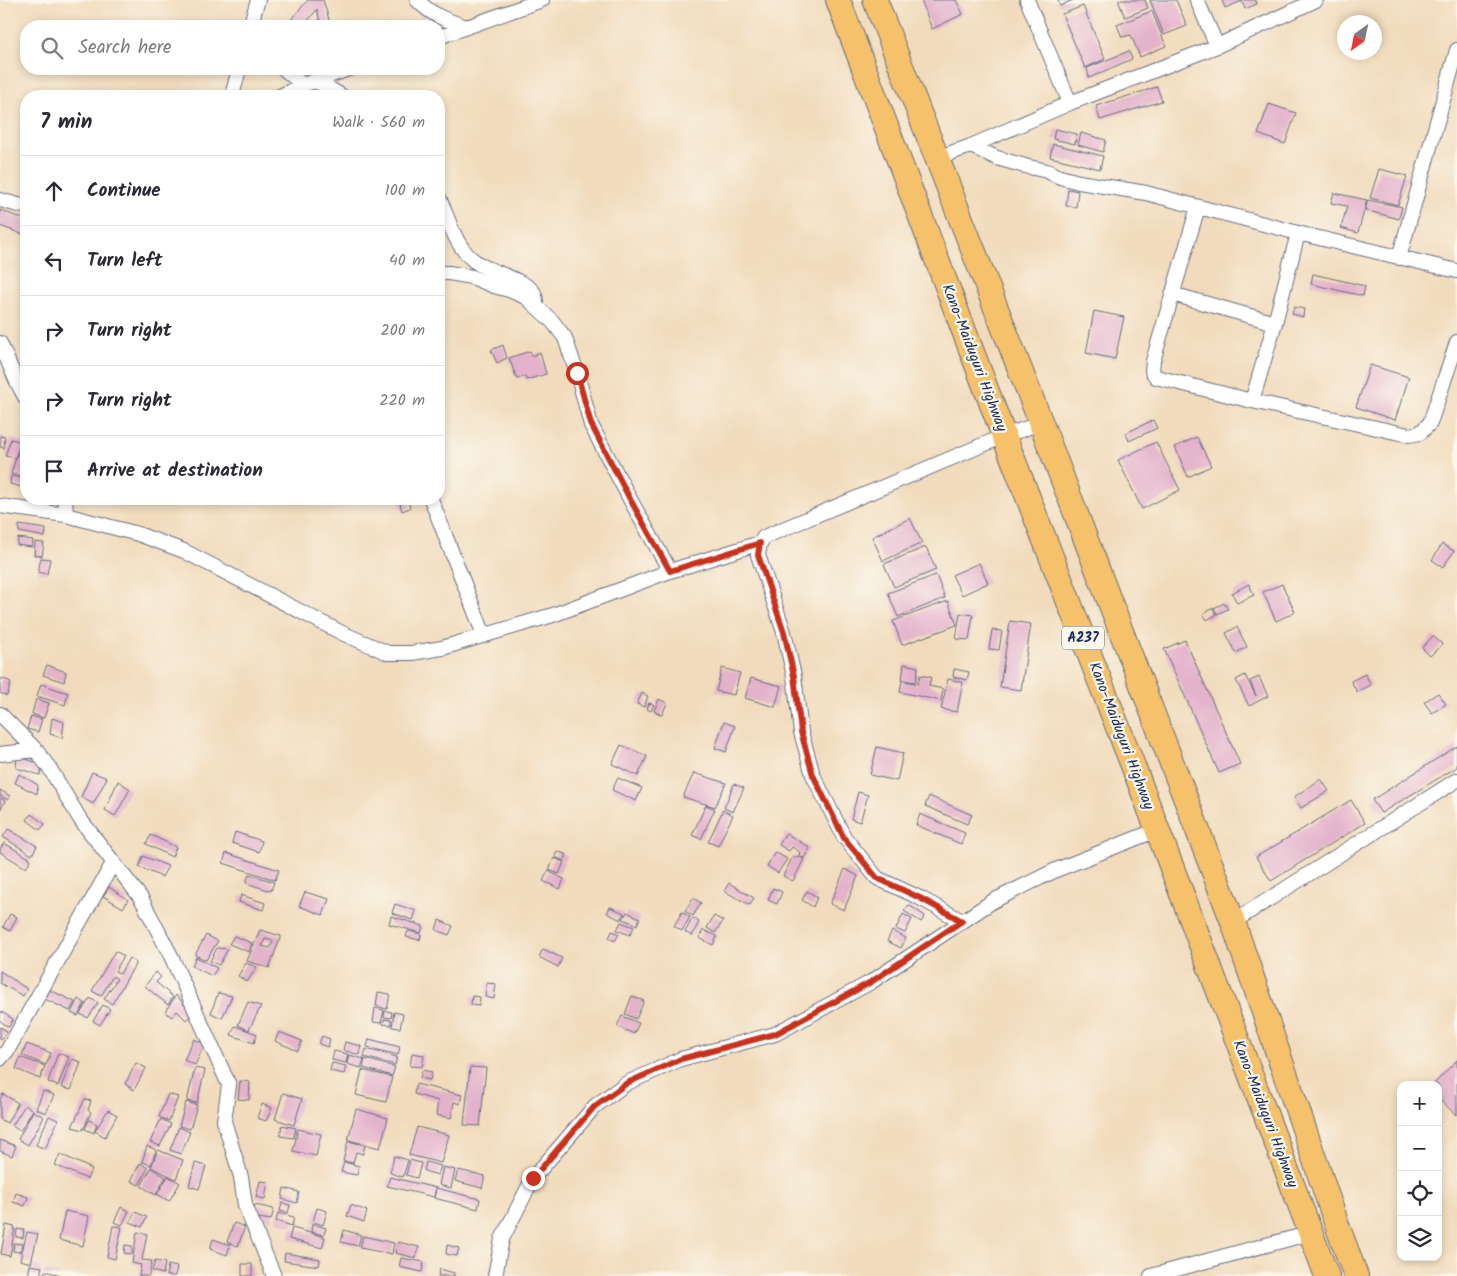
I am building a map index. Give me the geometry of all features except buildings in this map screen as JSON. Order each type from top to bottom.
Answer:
[{"type":"highway","name":"Kano-Maiduguri Highway","points":[[838,0],[1327,1276]]},
{"type":"highway","name":"Kano-Maiduguri Highway","points":[[875,0],[1041,423],[1233,922],[1356,1276]]},
{"type":"street","points":[[417,0],[441,18],[467,27]]},
{"type":"street","points":[[445,35],[542,0]]},
{"type":"street","points":[[1027,0],[1070,103]]},
{"type":"street","points":[[1197,0],[1216,46]]},
{"type":"street","points":[[936,158],[971,146],[1070,103],[1216,46],[1316,0]]},
{"type":"street","points":[[252,20],[256,4]]},
{"type":"street","points":[[256,4],[259,20]]},
{"type":"street","points":[[1399,258],[1457,50]]},
{"type":"street","points":[[234,90],[237,75]]},
{"type":"street","points":[[295,75],[327,90]]},
{"type":"street","points":[[294,90],[332,75]]},
{"type":"street","points":[[971,146],[997,158],[1047,171],[1079,182],[1146,193],[1457,272]]},
{"type":"street","points":[[0,200],[20,205]]},
{"type":"street","points":[[1198,207],[1153,361],[1152,371],[1156,378],[1409,435],[1420,433],[1430,423],[1457,342]]},
{"type":"street","points":[[445,212],[463,250],[472,260],[518,281],[533,292],[537,306]]},
{"type":"street","points":[[1252,401],[1275,323],[1298,233]]},
{"type":"street","points":[[445,273],[472,277],[526,297],[553,322],[565,338],[591,424],[670,571]]},
{"type":"street","points":[[1172,294],[1275,323]]},
{"type":"street","points":[[0,343],[20,388]]},
{"type":"street","points":[[962,921],[920,898],[877,878],[844,838],[813,775],[801,732],[794,676],[784,632],[758,555],[760,543],[764,538],[1004,436],[1041,423]]},
{"type":"street","points":[[65,505],[66,515]]},
{"type":"street","points":[[433,505],[484,635]]},
{"type":"street","points":[[0,506],[66,515],[138,534],[184,552],[342,633],[388,653],[412,653],[442,648],[553,615],[670,571],[760,543]]},
{"type":"street","points":[[0,714],[36,750],[50,768],[80,819],[141,898],[171,956],[229,1085],[224,1121],[241,1178],[245,1205],[274,1276]]},
{"type":"street","points":[[0,754],[36,750]]},
{"type":"street","points":[[1233,922],[1457,780]]},
{"type":"street","points":[[495,1276],[502,1239],[533,1178],[595,1106],[627,1083],[681,1059],[775,1034],[871,982],[993,900],[1056,870],[1157,830]]},
{"type":"street","points":[[0,1059],[7,1051],[113,863]]},
{"type":"street","points":[[1151,1276],[1311,1233]]},
{"type":"route","points":[[533,1178],[595,1106],[627,1083],[681,1059],[775,1034],[871,982],[962,921],[920,898],[877,878],[844,838],[813,775],[801,732],[794,676],[784,632],[758,555],[760,543],[670,571],[591,424],[577,373]]}]
